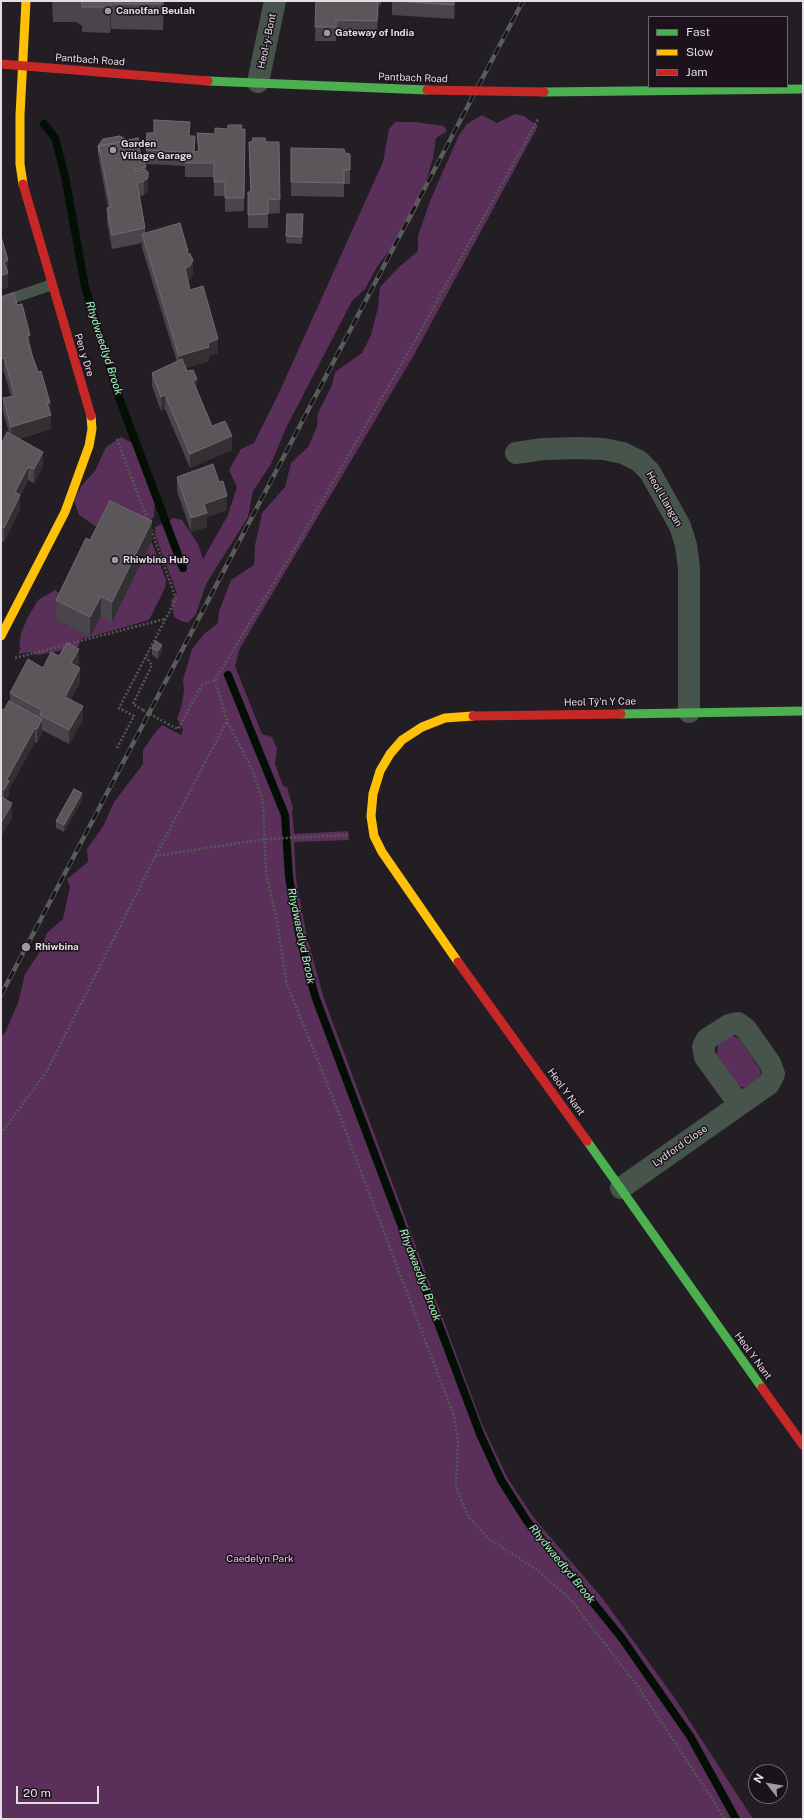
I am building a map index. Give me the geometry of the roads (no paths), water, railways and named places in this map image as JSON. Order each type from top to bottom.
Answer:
[{"type":"street","name":"Pen y Dre","points":[[1,636],[65,512],[89,446],[92,429],[91,416],[51,285],[23,185],[20,164],[20,115],[26,1]]},
{"type":"street","name":"Heol-y-Bont","points":[[258,82],[276,1]]},
{"type":"street","name":"Pantbach Road","points":[[1,64],[203,81],[428,90],[544,92],[803,89]]},
{"type":"street","name":"Heol Llangan","points":[[516,453],[542,449],[603,449],[623,453],[640,460],[650,472],[680,526],[686,545],[689,568],[689,712]]},
{"type":"street","name":"Heol Tŷ'n Y Cae","points":[[402,740],[422,727],[445,718],[467,716],[803,711]]},
{"type":"street","name":"Heol Y Nant","points":[[402,740],[390,754],[378,779],[373,794],[371,816],[374,836],[382,852],[473,983],[621,1188],[699,1300],[802,1440]]},
{"type":"street","name":"Lydford Close","points":[[621,1188],[739,1104]]},
{"type":"lane","points":[[1,302],[51,285]]},
{"type":"waterway","name":"Rhydwaedlyd Brook","points":[[44,124],[55,138],[65,176],[85,287],[118,395],[183,568]]},
{"type":"waterway","name":"Rhydwaedlyd Brook","points":[[228,675],[285,815],[289,877],[300,939],[315,996],[480,1434],[501,1480],[527,1521],[621,1637],[690,1736],[736,1819]]},
{"type":"railway","points":[[1,995],[523,1]]},
{"type":"place","name":"Canolfan Beulah","points":[[108,11]]},
{"type":"place","name":"Gateway of India","points":[[327,33]]},
{"type":"place","name":"Garden Village Garage","points":[[113,150]]},
{"type":"place","name":"Rhiwbina Hub","points":[[115,560]]},
{"type":"place","name":"Rhiwbina","points":[[26,947]]},
{"type":"park label","name":"Caedelyn Park","points":[[260,1559]]}]
